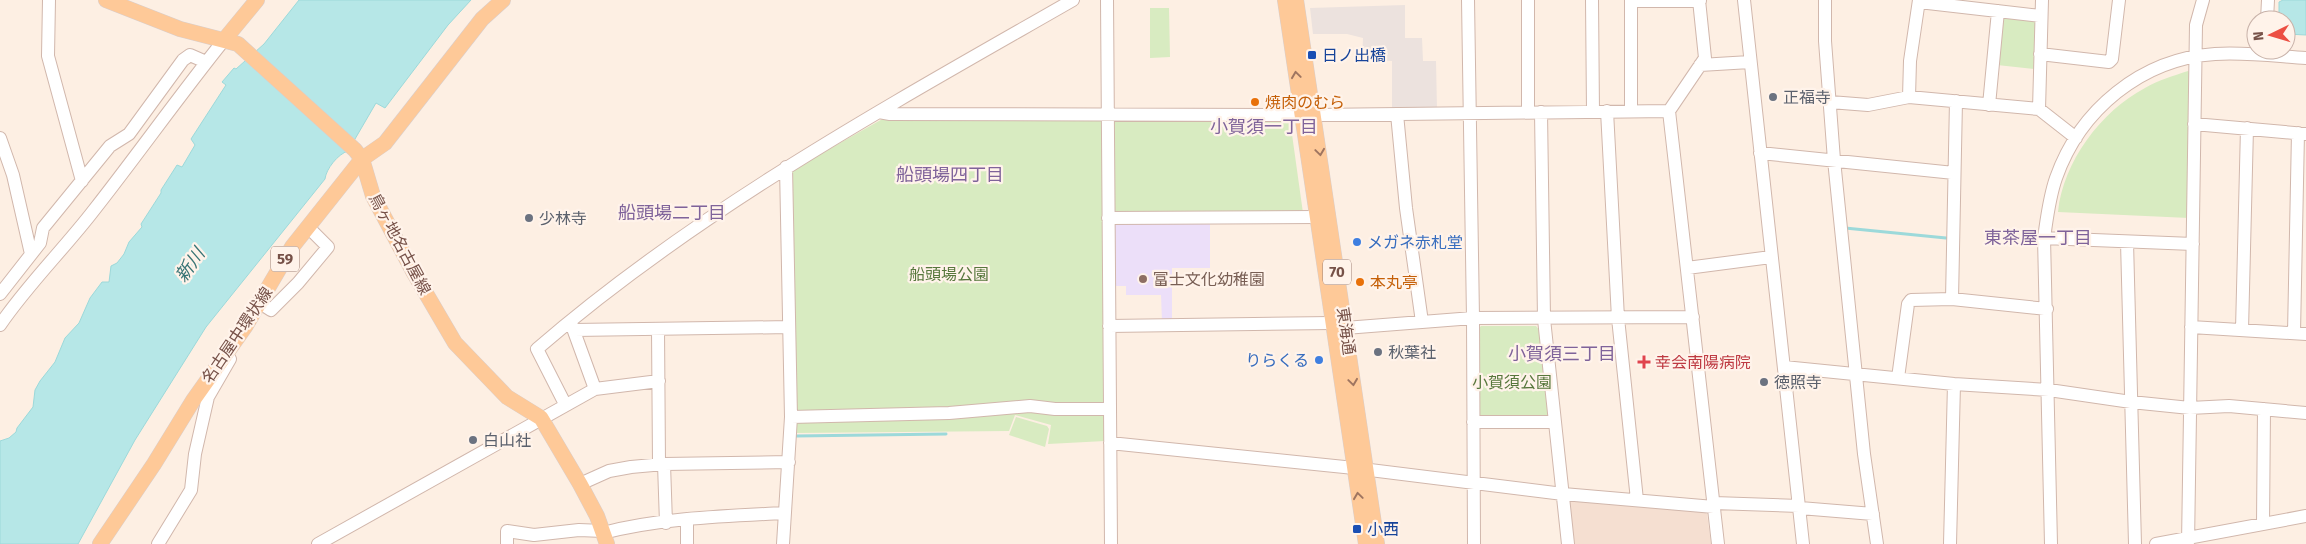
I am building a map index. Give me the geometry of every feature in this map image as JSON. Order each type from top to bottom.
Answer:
[{"type":"main road","points":[[106,0],[180,29],[231,42],[358,155]]},
{"type":"main road","points":[[231,42],[257,0]]},
{"type":"main road","name":"名古屋中環状線","points":[[100,544],[260,303],[292,247],[358,155],[385,143],[482,20],[503,0]]},
{"type":"main road","name":"東海通","points":[[1287,1],[1308,115],[1339,325],[1360,470],[1366,544]]},
{"type":"main road","name":"東海通","points":[[1308,115],[1317,217],[1339,325]]},
{"type":"main road","name":"鳥ヶ地名古屋線","points":[[358,155],[373,196],[414,273],[455,343],[507,397],[541,418],[580,484],[604,536]]},
{"type":"main road","name":"東海通","points":[[1360,470],[1377,544]]},
{"type":"street","points":[[49,0],[48,56],[82,181]]},
{"type":"street","points":[[565,404],[537,348],[572,325],[664,249],[786,167],[1073,0]]},
{"type":"street","points":[[1107,0],[1111,544]]},
{"type":"street","points":[[1468,0],[1474,544]]},
{"type":"street","points":[[1528,0],[1544,319],[1568,544]]},
{"type":"street","points":[[1592,0],[1593,112]]},
{"type":"street","points":[[1631,111],[1631,1],[1700,0],[1705,58],[1669,111],[1718,544]]},
{"type":"street","points":[[1744,0],[1803,544]]},
{"type":"street","points":[[1825,0],[1825,41],[1834,160],[1864,454],[1877,544]]},
{"type":"street","points":[[2038,109],[2042,0]]},
{"type":"street","points":[[2040,54],[2109,62],[2112,59],[2119,0]]},
{"type":"street","points":[[2188,541],[2195,57],[2196,25],[2203,0]]},
{"type":"street","points":[[1909,97],[1910,61],[1919,1],[2041,16]]},
{"type":"street","points":[[1989,105],[1998,11]]},
{"type":"street","points":[[0,325],[13,306],[94,211],[206,62],[231,42]]},
{"type":"street","points":[[2051,544],[2044,238],[2051,195],[2056,178],[2076,138],[2093,113],[2121,88],[2158,68],[2195,57],[2246,54]]},
{"type":"street","points":[[0,294],[40,243],[43,228],[110,146],[129,134],[183,60],[190,55],[206,62]]},
{"type":"street","points":[[1700,65],[1750,62]]},
{"type":"street","points":[[1830,102],[1868,105],[1909,97],[2038,109],[2076,138]]},
{"type":"street","points":[[1952,299],[1956,101]]},
{"type":"street","points":[[1607,111],[1618,318],[1637,500]]},
{"type":"street","points":[[879,112],[890,114],[1308,115],[1669,111]]},
{"type":"street","points":[[1397,114],[1406,208],[1422,322]]},
{"type":"street","points":[[2191,327],[2300,333],[2302,134],[2194,124]]},
{"type":"street","points":[[2242,330],[2247,128]]},
{"type":"street","points":[[0,138],[13,175],[31,254]]},
{"type":"street","points":[[1760,153],[1954,173]]},
{"type":"street","points":[[783,544],[791,417],[786,167]]},
{"type":"street","points":[[1108,218],[1317,217]]},
{"type":"street","points":[[260,303],[271,310],[298,282],[328,246],[308,227]]},
{"type":"street","points":[[2044,238],[2193,244]]},
{"type":"street","points":[[2127,242],[2135,544]]},
{"type":"street","points":[[1687,268],[1771,257]]},
{"type":"street","points":[[1898,378],[1908,304],[1912,300],[1952,299],[2047,309]]},
{"type":"street","points":[[1109,326],[1339,325],[1473,318],[1693,318]]},
{"type":"street","points":[[572,325],[658,329],[789,327]]},
{"type":"street","points":[[572,325],[595,389]]},
{"type":"street","points":[[658,329],[661,464],[666,523]]},
{"type":"street","points":[[158,544],[191,490],[196,454],[208,397],[232,356],[227,352]]},
{"type":"street","points":[[1784,367],[1954,384],[2048,390],[2190,408],[2228,406],[2306,413]]},
{"type":"street","points":[[318,544],[565,404],[595,389],[659,381]]},
{"type":"street","points":[[1950,544],[1954,384]]},
{"type":"street","points":[[791,417],[949,413],[1030,406],[1055,409],[1110,409]]},
{"type":"street","points":[[2263,524],[2264,409]]},
{"type":"street","points":[[1474,422],[1555,422]]},
{"type":"street","points":[[1110,443],[1563,494],[1714,505],[1800,507],[1874,514]]},
{"type":"street","points":[[580,484],[609,472],[661,464],[788,462]]},
{"type":"street","points":[[507,544],[507,531],[557,538],[579,530],[604,536],[666,523],[785,513]]},
{"type":"street","points":[[2156,544],[2188,541],[2306,516]]},
{"type":"street","points":[[687,521],[687,544]]},
{"type":"shaded area","points":[[1405,5],[1405,38],[1422,38],[1423,61],[1436,61],[1437,109],[1392,109],[1392,61],[1362,60],[1363,38],[1347,34],[1313,34],[1310,8]]},
{"type":"shaded area","name":"富士文化幼稚園","points":[[1210,220],[1210,268],[1172,268],[1172,322],[1162,322],[1161,295],[1126,295],[1126,286],[1114,286],[1113,221]]},
{"type":"shaded area","points":[[1571,501],[1704,512],[1707,514],[1711,544],[1572,544],[1568,504]]},
{"type":"green space","points":[[1150,8],[1169,8],[1170,57],[1150,58]]},
{"type":"green space","points":[[2004,16],[2034,20],[2036,23],[2035,69],[1997,65]]},
{"type":"green space","points":[[2188,71],[2191,73],[2189,218],[2058,212],[2061,193],[2076,157],[2099,124],[2129,98],[2145,88],[2160,80]]},
{"type":"green space","name":"船頭場公園","points":[[886,117],[1290,120],[1303,213],[1113,216],[1105,441],[1048,444],[1051,425],[1015,415],[1009,431],[795,433],[792,171]]},
{"type":"green space","name":"小賀須公園","points":[[1481,326],[1536,326],[1540,331],[1549,415],[1546,418],[1481,418],[1477,414],[1478,329]]},
{"type":"green space","points":[[1016,417],[1047,426],[1049,429],[1045,447],[1009,435]]},
{"type":"water","name":"新川","points":[[299,0],[471,0],[448,25],[385,108],[376,103],[348,151],[340,155],[333,162],[325,179],[206,327],[135,440],[78,544],[0,544],[0,441],[9,438],[16,432],[33,407],[35,390],[55,362],[65,338],[79,323],[90,298],[102,282],[109,282],[111,266],[117,263],[124,254],[129,242],[142,227],[141,224],[177,165],[182,167],[195,145],[191,139],[226,85],[222,82],[234,68],[236,69],[264,44]]},
{"type":"water","points":[[2283,0],[2306,0],[2306,35],[2296,34],[2296,10],[2279,10],[2279,2]]},
{"type":"waterway","points":[[1845,228],[1946,238]]},
{"type":"waterway","points":[[796,436],[946,434]]},
{"type":"place","name":"日ノ出橋","points":[[1312,55]]},
{"type":"place","name":"正福寺","points":[[1773,97]]},
{"type":"place","name":"焼肉のむら","points":[[1255,102]]},
{"type":"place","name":"少林寺","points":[[529,218]]},
{"type":"place","name":"メガネ赤札堂","points":[[1357,242]]},
{"type":"place","name":"富士文化幼稚園","points":[[1143,279]]},
{"type":"place","name":"本丸亭","points":[[1360,282]]},
{"type":"place","name":"秋葉社","points":[[1378,352]]},
{"type":"place","name":"りらくる","points":[[1319,360]]},
{"type":"place","name":"幸会南陽病院","points":[[1644,362]]},
{"type":"place","name":"徳照寺","points":[[1764,382]]},
{"type":"place","name":"白山社","points":[[473,440]]},
{"type":"place","name":"小西","points":[[1357,529]]},
{"type":"district","name":"小賀須一丁目","points":[[1264,127]]},
{"type":"district","name":"船頭場四丁目","points":[[950,175]]},
{"type":"district","name":"船頭場二丁目","points":[[672,213]]},
{"type":"district","name":"東茶屋一丁目","points":[[2038,238]]},
{"type":"district","name":"小賀須三丁目","points":[[1562,354]]}]
